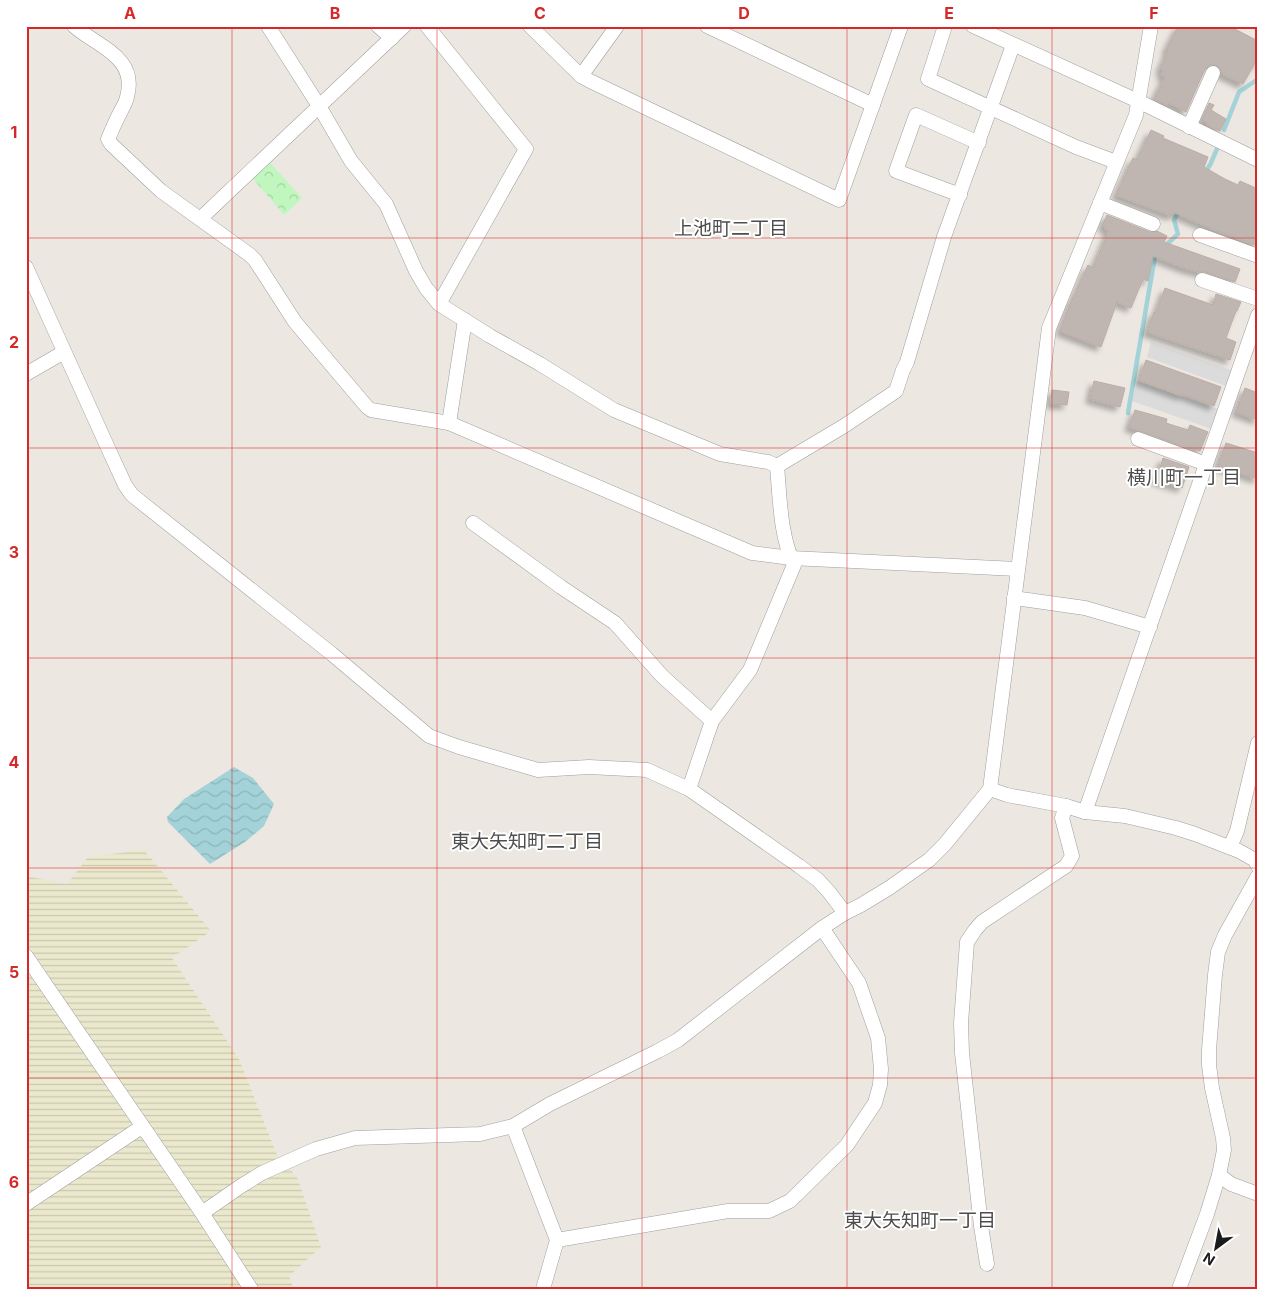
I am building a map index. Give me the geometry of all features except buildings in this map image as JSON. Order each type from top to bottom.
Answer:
[{"type":"street","points":[[74,26],[117,58],[124,65],[129,79],[127,97],[108,139],[111,144],[162,190],[255,260],[295,322],[371,410],[449,423],[752,553],[791,558],[1018,569]]},
{"type":"street","points":[[268,26],[320,106],[351,161],[386,204],[416,271],[426,288],[439,304],[614,410],[720,454],[768,462],[777,466]]},
{"type":"street","points":[[378,26],[392,38]]},
{"type":"street","points":[[201,218],[404,26]]},
{"type":"street","points":[[427,26],[526,149],[439,304]]},
{"type":"street","points":[[530,26],[581,76],[839,200],[901,26]]},
{"type":"street","points":[[581,76],[617,26]]},
{"type":"street","points":[[707,26],[873,104]]},
{"type":"street","points":[[945,26],[928,79],[1076,147],[1116,162]]},
{"type":"street","points":[[973,26],[1138,101],[1258,160]]},
{"type":"street","points":[[200,1210],[205,1211],[240,1186],[292,1159],[316,1149],[355,1138],[480,1134],[514,1126],[550,1104],[658,1051],[678,1040],[822,928],[845,913],[862,905],[929,860],[945,844],[990,789],[1049,328],[1136,115],[1151,26]]},
{"type":"street","points":[[777,466],[844,426],[896,391],[907,362],[944,237],[1013,45]]},
{"type":"street","points":[[1189,127],[1213,73]]},
{"type":"street","points":[[960,194],[896,171],[916,115],[979,143]]},
{"type":"street","points":[[1100,203],[1153,224]]},
{"type":"street","points":[[1200,235],[1258,256]]},
{"type":"street","points":[[26,267],[125,485],[132,495],[312,637],[428,736],[538,770],[589,767],[647,770],[689,789],[799,866],[818,880],[845,913]]},
{"type":"street","points":[[1202,280],[1258,299]]},
{"type":"street","points":[[1085,812],[1258,315]]},
{"type":"street","points":[[449,423],[465,320]]},
{"type":"street","points":[[26,374],[64,352]]},
{"type":"street","points":[[1138,439],[1206,464]]},
{"type":"street","points":[[689,789],[712,721],[750,670],[794,565],[784,532],[777,466]]},
{"type":"street","points":[[473,522],[561,586],[615,622],[662,676],[712,721]]},
{"type":"street","points":[[1014,598],[1086,608],[1150,627]]},
{"type":"street","points":[[1230,848],[1238,831],[1258,743]]},
{"type":"street","points":[[990,789],[1007,795],[1066,806],[1085,812],[1126,816],[1176,828],[1230,848],[1255,860],[1258,866]]},
{"type":"street","points":[[987,1264],[962,1053],[961,1023],[968,942],[982,922],[1066,866],[1072,856],[1062,818],[1066,806]]},
{"type":"street","points":[[1179,1289],[1220,1175],[1224,1150],[1209,1065],[1216,960],[1224,935],[1258,876]]},
{"type":"street","points":[[557,1240],[728,1211],[769,1211],[790,1201],[847,1145],[875,1103],[882,1069],[878,1038],[860,983],[822,928]]},
{"type":"street","points":[[26,956],[200,1210],[251,1289]]},
{"type":"street","points":[[514,1126],[557,1240],[543,1289]]},
{"type":"street","points":[[26,1204],[140,1128],[145,1131]]},
{"type":"street","points":[[1220,1175],[1231,1184],[1258,1194]]},
{"type":"shaded area","points":[[1151,342],[1231,370],[1226,386],[1147,357]]},
{"type":"shaded area","points":[[1137,381],[1218,409],[1212,429],[1132,401]]},
{"type":"shaded area","points":[[144,850],[211,931],[172,958],[239,1059],[277,1155],[297,1177],[321,1247],[289,1276],[294,1289],[26,1289],[26,876],[67,884],[88,857]]},
{"type":"green space","points":[[265,157],[302,198],[284,215],[248,173]]},
{"type":"water","points":[[234,767],[253,778],[274,804],[264,826],[245,842],[210,864],[168,822],[167,817],[184,799]]},
{"type":"waterway","points":[[1224,130],[1239,92],[1258,79]]},
{"type":"waterway","points":[[1204,174],[1217,149]]},
{"type":"waterway","points":[[1165,246],[1178,234],[1174,220],[1180,209]]},
{"type":"waterway","points":[[1128,413],[1155,256],[1158,253]]},
{"type":"district","name":"上池町二丁目","points":[[731,228]]},
{"type":"district","name":"横川町一丁目","points":[[1184,477]]},
{"type":"district","name":"東大矢知町二丁目","points":[[527,841]]},
{"type":"district","name":"東大矢知町一丁目","points":[[920,1220]]}]
